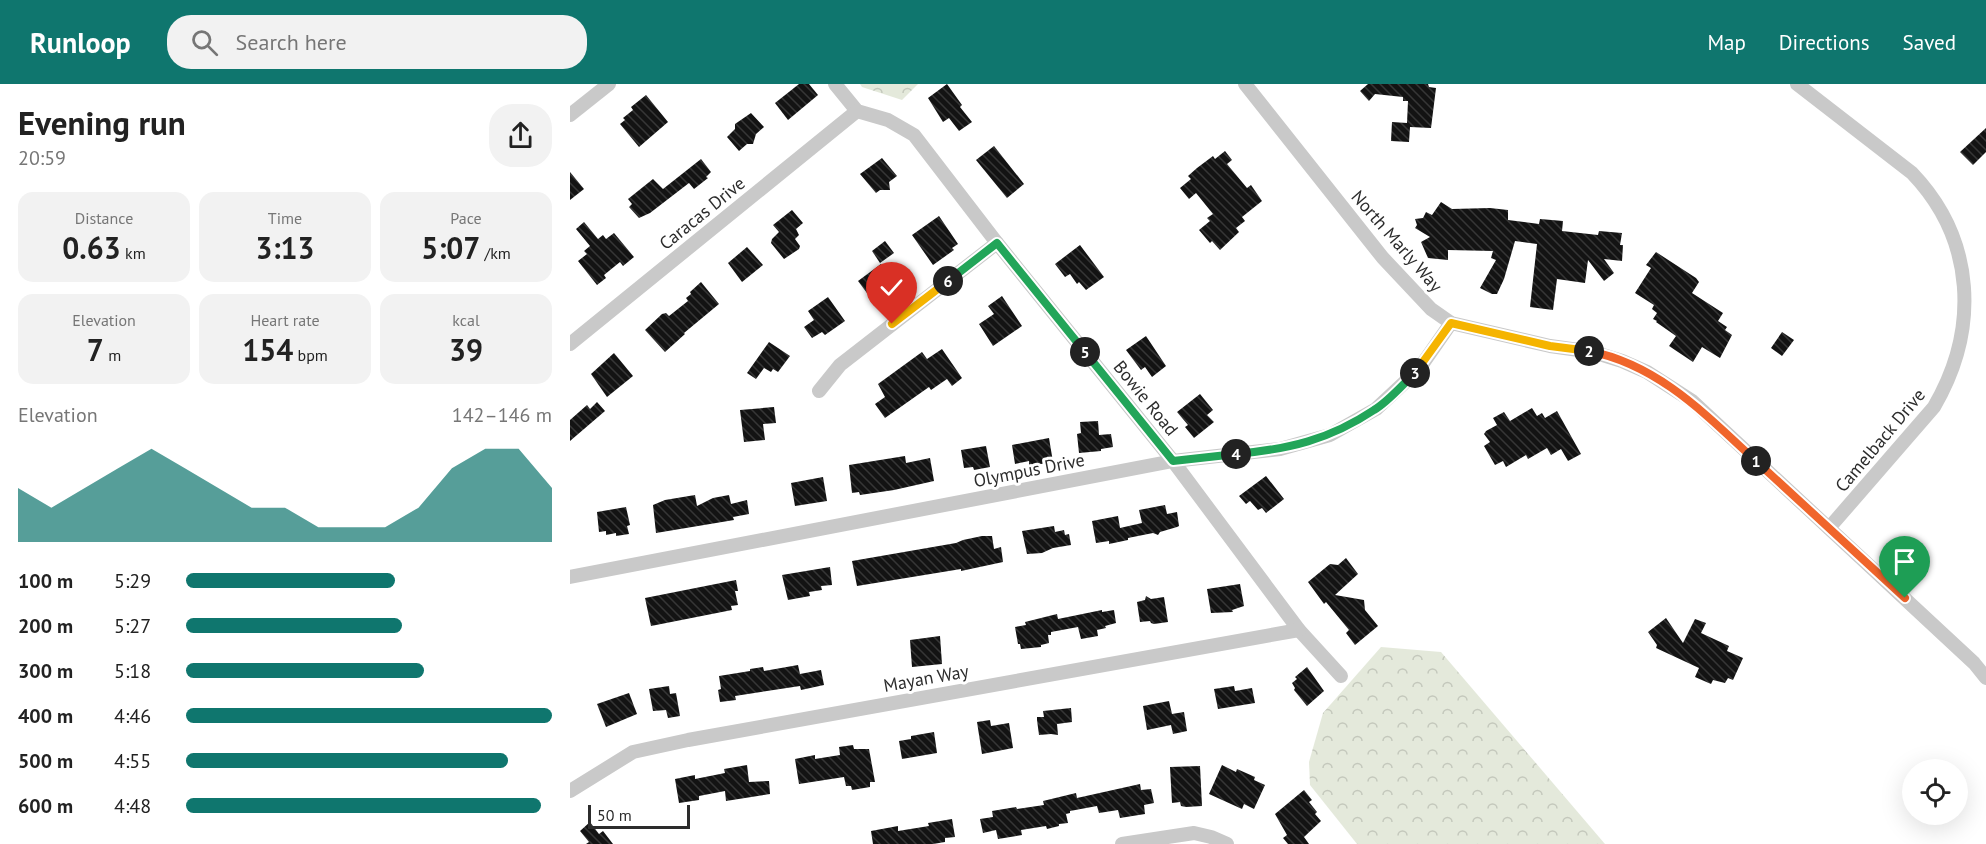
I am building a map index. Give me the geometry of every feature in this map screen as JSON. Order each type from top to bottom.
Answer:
[{"type":"street","points":[[570,115],[609,84]]},
{"type":"street","points":[[835,84],[858,111]]},
{"type":"street","name":"North Marly Way","points":[[1245,84],[1383,258],[1431,309],[1451,323],[1550,346],[1593,352],[1622,361],[1647,372],[1692,401],[1974,663],[1986,678]]},
{"type":"street","name":"Camelback Drive","points":[[1797,84],[1921,182],[1939,208],[1955,242],[1965,292],[1963,335],[1946,386],[1934,407],[1829,528]]},
{"type":"street","name":"Bowie Road","points":[[858,111],[888,120],[914,135],[997,243],[1173,461],[1299,630],[1341,676]]},
{"type":"street","name":"Caracas Drive","points":[[570,344],[858,111]]},
{"type":"street","points":[[819,391],[840,365],[997,243]]},
{"type":"street","name":"Olympus Drive","points":[[570,577],[1173,461],[1280,449],[1330,435],[1376,409],[1419,369],[1451,323]]},
{"type":"street","name":"Mayan Way","points":[[570,791],[633,753],[688,740],[1299,630]]},
{"type":"street","points":[[1122,844],[1194,833],[1227,844]]},
{"type":"green space","points":[[860,84],[918,84],[902,100],[862,87]]},
{"type":"green space","points":[[1381,647],[1441,652],[1605,844],[1357,844],[1310,785],[1309,762],[1323,713]]},
{"type":"building","points":[[799,84],[809,84],[818,95],[788,120],[775,103]]},
{"type":"building","points":[[947,84],[972,122],[959,131],[949,118],[943,122],[928,98]]},
{"type":"building","points":[[1368,84],[1428,84],[1429,87],[1436,88],[1431,128],[1410,127],[1409,142],[1391,141],[1392,122],[1407,123],[1408,101],[1403,101],[1403,97],[1375,94],[1369,101],[1360,91]]},
{"type":"building","points":[[646,95],[668,122],[639,147],[620,124],[625,120],[623,118],[633,110],[631,107]]},
{"type":"building","points":[[751,113],[764,127],[756,134],[753,144],[747,144],[739,151],[727,137],[735,129],[735,124]]},
{"type":"building","points":[[1986,128],[1986,152],[1973,165],[1960,152]]},
{"type":"building","points":[[994,146],[1024,184],[1007,198],[976,160]]},
{"type":"building","points":[[1225,151],[1232,160],[1227,164],[1247,188],[1251,185],[1262,201],[1242,217],[1245,221],[1236,228],[1239,232],[1220,250],[1212,241],[1210,243],[1199,230],[1210,221],[1207,218],[1213,214],[1196,193],[1189,199],[1180,188],[1191,179],[1188,176],[1197,168],[1213,156],[1215,159]]},
{"type":"building","points":[[882,158],[897,176],[889,182],[890,190],[880,190],[876,193],[860,174]]},
{"type":"building","points":[[701,159],[711,172],[706,177],[708,178],[694,189],[689,183],[650,213],[639,218],[629,207],[632,204],[628,199],[653,179],[663,189]]},
{"type":"building","points":[[570,172],[584,189],[570,200]]},
{"type":"building","points":[[1441,202],[1452,209],[1508,210],[1508,220],[1539,224],[1540,219],[1563,221],[1562,231],[1598,235],[1599,231],[1622,233],[1620,245],[1623,245],[1622,261],[1604,259],[1614,273],[1604,281],[1588,260],[1585,283],[1557,279],[1553,310],[1530,307],[1537,244],[1515,241],[1504,279],[1497,294],[1480,288],[1496,260],[1491,258],[1493,251],[1448,250],[1448,260],[1428,258],[1421,242],[1430,237],[1415,228],[1417,225],[1415,219],[1423,218],[1426,212],[1432,215]]},
{"type":"building","points":[[792,210],[803,223],[796,229],[799,235],[795,239],[800,246],[784,259],[771,243],[779,232],[773,225]]},
{"type":"building","points":[[939,216],[958,244],[952,248],[954,250],[933,265],[912,235]]},
{"type":"building","points":[[584,222],[598,239],[603,235],[606,239],[614,233],[634,257],[623,266],[620,262],[604,275],[606,278],[597,285],[578,261],[587,254],[584,251],[590,246],[576,229]]},
{"type":"building","points":[[885,241],[894,253],[880,263],[872,251]]},
{"type":"building","points":[[1080,245],[1104,277],[1086,290],[1079,282],[1077,284],[1070,274],[1065,277],[1055,264]]},
{"type":"building","points":[[747,247],[763,265],[742,282],[728,263]]},
{"type":"building","points":[[1656,252],[1696,278],[1699,282],[1692,293],[1723,313],[1718,321],[1727,327],[1725,330],[1732,335],[1720,358],[1702,347],[1693,362],[1669,346],[1676,336],[1653,319],[1657,313],[1652,309],[1654,305],[1635,293],[1651,268],[1646,265]]},
{"type":"building","points":[[881,264],[897,287],[876,305],[858,281]]},
{"type":"building","points":[[701,282],[719,304],[665,352],[645,330],[662,314],[666,313],[669,316],[688,301],[686,298],[691,294],[690,292]]},
{"type":"building","points":[[1002,296],[1022,326],[993,346],[979,324],[994,314],[988,306]]},
{"type":"building","points":[[828,297],[845,321],[825,335],[822,332],[812,338],[804,327],[814,320],[808,311]]},
{"type":"building","points":[[1782,332],[1794,340],[1782,356],[1771,348]]},
{"type":"building","points":[[1146,336],[1166,366],[1152,377],[1145,367],[1141,370],[1126,350]]},
{"type":"building","points":[[769,342],[790,356],[778,372],[773,369],[771,372],[764,368],[756,379],[747,373]]},
{"type":"building","points":[[942,349],[962,378],[952,386],[947,379],[931,390],[929,387],[885,418],[875,404],[885,397],[878,384],[922,352],[927,359]]},
{"type":"building","points":[[614,353],[633,376],[607,397],[591,374]]},
{"type":"building","points":[[1200,394],[1213,410],[1207,415],[1214,422],[1194,438],[1185,427],[1188,425],[1177,412]]},
{"type":"building","points":[[597,402],[605,411],[570,441],[570,420],[587,405],[590,409]]},
{"type":"building","points":[[774,407],[776,423],[763,424],[765,440],[744,442],[740,410]]},
{"type":"building","points":[[1532,408],[1537,416],[1542,413],[1545,418],[1557,411],[1581,454],[1568,461],[1561,449],[1551,455],[1547,448],[1528,459],[1526,455],[1506,467],[1503,461],[1495,465],[1484,446],[1490,442],[1484,434],[1497,425],[1493,418],[1504,412],[1510,421]]},
{"type":"building","points":[[1098,421],[1099,435],[1111,434],[1113,447],[1101,449],[1101,451],[1079,453],[1077,434],[1081,433],[1080,422]]},
{"type":"building","points":[[1049,438],[1053,462],[1029,466],[1029,461],[1015,464],[1012,445]]},
{"type":"building","points":[[986,446],[990,467],[974,470],[973,467],[964,468],[961,450]]},
{"type":"building","points":[[905,456],[906,463],[930,458],[934,481],[860,495],[859,492],[852,493],[849,465]]},
{"type":"building","points":[[1266,476],[1284,499],[1266,513],[1262,508],[1258,510],[1250,501],[1246,504],[1239,496]]},
{"type":"building","points":[[823,477],[827,501],[795,506],[791,483]]},
{"type":"building","points":[[695,495],[697,506],[713,498],[729,495],[731,504],[747,500],[749,514],[733,517],[734,520],[656,533],[653,505],[665,500]]},
{"type":"building","points":[[1165,505],[1167,514],[1177,512],[1179,526],[1160,532],[1158,535],[1153,533],[1109,544],[1109,541],[1096,543],[1092,521],[1118,516],[1120,528],[1142,523],[1139,510]]},
{"type":"building","points":[[626,507],[630,525],[627,526],[629,534],[616,536],[616,533],[606,535],[606,531],[599,532],[597,512]]},
{"type":"building","points":[[1054,526],[1055,532],[1064,530],[1065,535],[1069,534],[1071,545],[1053,548],[1042,553],[1027,554],[1022,531]]},
{"type":"building","points":[[982,536],[992,536],[994,549],[1001,547],[1003,562],[961,571],[961,569],[857,586],[852,561],[956,543]]},
{"type":"building","points":[[1346,558],[1358,574],[1335,595],[1364,600],[1365,610],[1378,626],[1355,645],[1346,633],[1349,630],[1326,602],[1324,604],[1308,582],[1330,564],[1338,565]]},
{"type":"building","points":[[830,567],[832,585],[821,586],[822,590],[809,592],[810,596],[788,600],[782,575]]},
{"type":"building","points":[[736,580],[738,591],[735,591],[738,605],[731,606],[732,610],[651,626],[645,598]]},
{"type":"building","points":[[1240,584],[1244,606],[1232,610],[1233,612],[1211,613],[1207,589]]},
{"type":"building","points":[[1146,596],[1151,599],[1164,597],[1168,622],[1154,624],[1150,621],[1140,622],[1137,602],[1145,600]]},
{"type":"building","points":[[1102,610],[1102,612],[1114,610],[1116,623],[1097,630],[1098,636],[1081,639],[1078,627],[1051,632],[1051,635],[1048,635],[1049,643],[1041,647],[1021,649],[1018,644],[1015,627],[1026,625],[1025,622],[1057,614],[1058,619]]},
{"type":"building","points":[[1666,618],[1683,643],[1695,619],[1706,623],[1701,633],[1729,646],[1727,651],[1743,658],[1733,680],[1728,678],[1725,683],[1713,680],[1711,684],[1695,677],[1699,668],[1656,648],[1657,645],[1648,632]]},
{"type":"building","points":[[940,636],[942,664],[912,667],[910,640]]},
{"type":"building","points":[[798,665],[800,674],[821,670],[824,685],[801,690],[800,686],[735,696],[736,700],[720,702],[719,676],[763,667],[764,671]]},
{"type":"building","points":[[1307,667],[1324,691],[1307,706],[1294,690],[1292,683],[1297,679],[1295,677]]},
{"type":"building","points":[[669,686],[670,694],[676,693],[680,716],[668,718],[666,710],[653,711],[649,689]]},
{"type":"building","points":[[1234,686],[1235,691],[1252,688],[1255,703],[1218,709],[1214,689]]},
{"type":"building","points":[[629,693],[637,714],[606,727],[597,704]]},
{"type":"building","points":[[1169,701],[1172,714],[1184,712],[1187,731],[1173,734],[1171,725],[1147,730],[1143,706]]},
{"type":"building","points":[[1071,708],[1072,722],[1057,724],[1058,735],[1039,735],[1037,717],[1044,717],[1043,711]]},
{"type":"building","points":[[990,720],[991,726],[1009,723],[1013,748],[982,754],[977,722]]},
{"type":"building","points":[[934,732],[937,753],[902,759],[899,741],[911,739],[911,736]]},
{"type":"building","points":[[853,745],[854,749],[869,749],[875,782],[870,782],[870,787],[852,790],[851,786],[846,786],[844,777],[799,784],[795,759],[815,755],[815,759],[840,755],[839,747]]},
{"type":"building","points":[[747,765],[749,782],[769,781],[770,794],[726,801],[725,791],[699,796],[699,800],[679,803],[675,779],[695,775],[695,779],[725,773],[724,769]]},
{"type":"building","points":[[1222,765],[1255,777],[1254,780],[1265,785],[1254,809],[1244,804],[1242,809],[1209,794]]},
{"type":"building","points":[[1200,766],[1202,806],[1186,807],[1181,806],[1180,802],[1172,803],[1170,767]]},
{"type":"building","points":[[1140,784],[1141,790],[1151,789],[1154,803],[1144,805],[1145,814],[1120,818],[1118,810],[1099,813],[1097,806],[1070,811],[1066,814],[1068,823],[1047,829],[1046,826],[1021,830],[1022,835],[998,839],[996,830],[983,833],[980,819],[993,817],[992,811],[1044,805],[1043,801],[1076,793],[1077,798]]},
{"type":"building","points":[[1304,790],[1312,800],[1309,802],[1321,821],[1304,837],[1309,844],[1288,844],[1283,838],[1287,835],[1275,814]]},
{"type":"building","points":[[952,819],[955,837],[945,838],[945,842],[873,844],[871,831],[898,826],[898,831],[929,826],[928,823]]},
{"type":"building","points":[[590,822],[599,834],[603,831],[613,844],[586,844],[589,842],[580,831]]},
{"type":"route","points":[[892,324],[997,243],[1173,461],[1280,449],[1330,435],[1376,409],[1419,369],[1451,323],[1550,346],[1593,352],[1647,372],[1692,401],[1905,598]]}]
